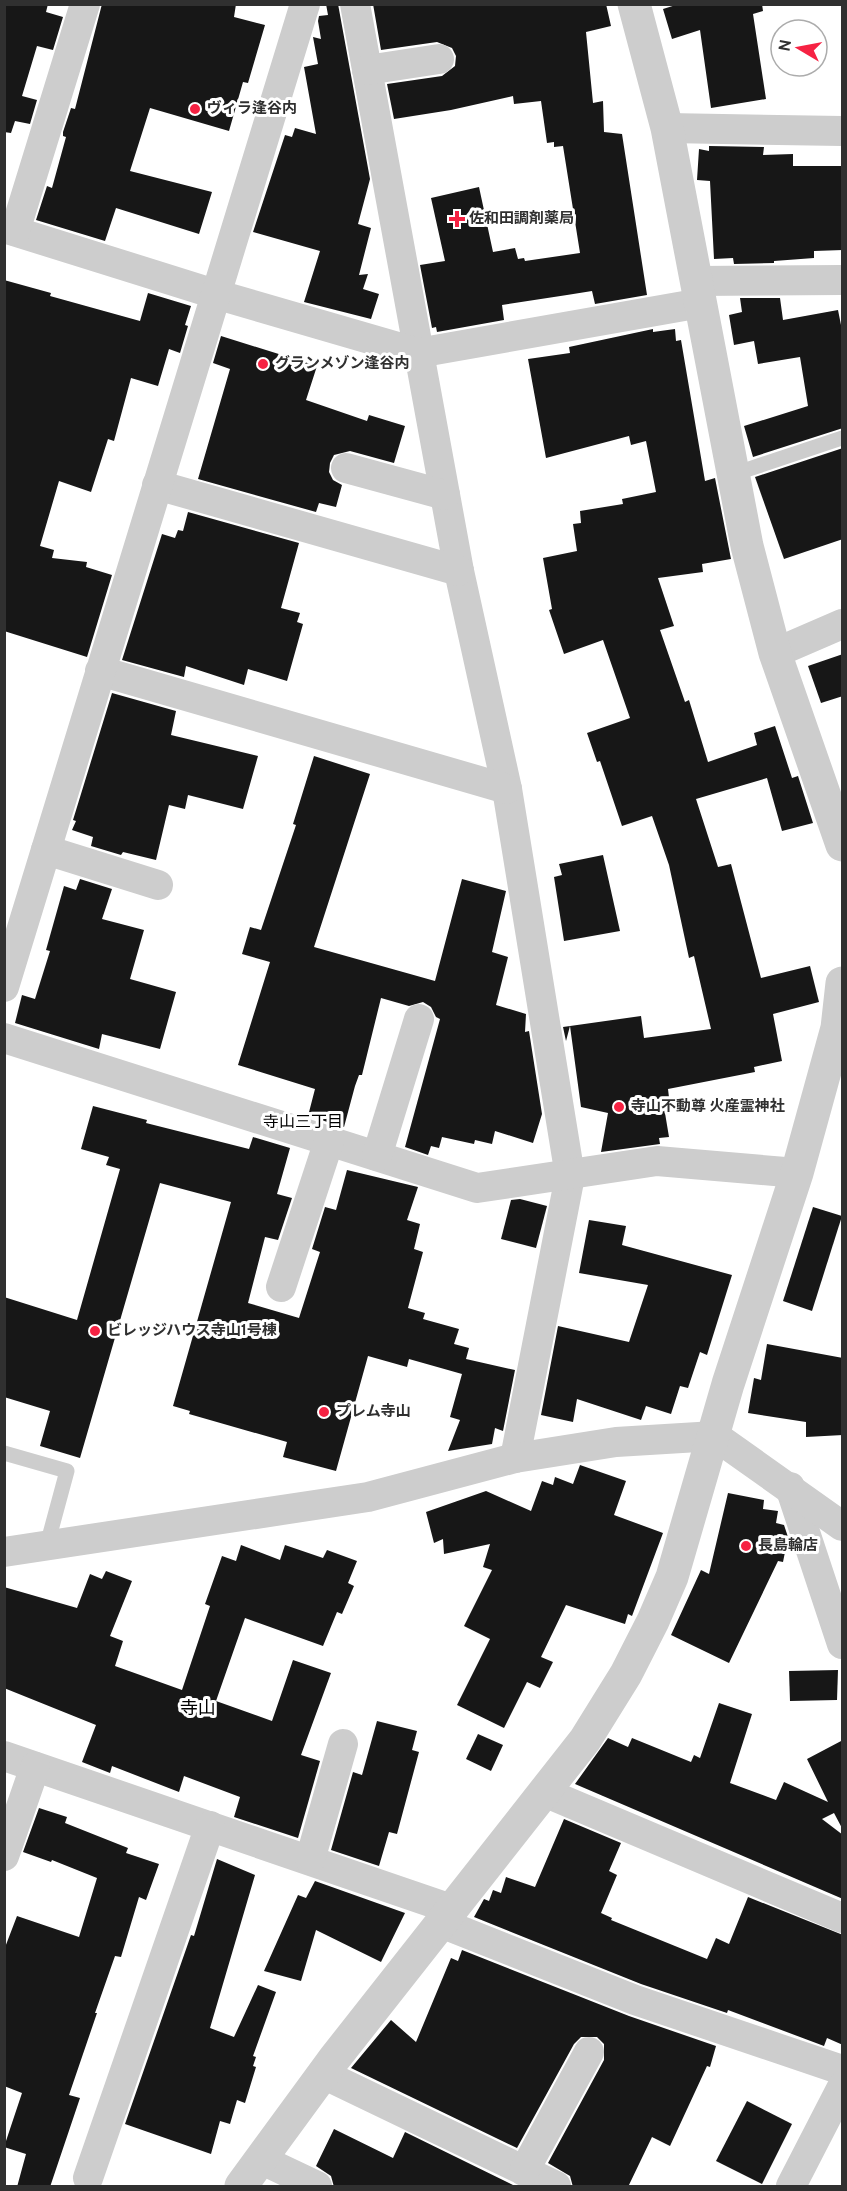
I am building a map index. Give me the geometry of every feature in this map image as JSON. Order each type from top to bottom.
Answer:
[{"type":"street","points":[[85,4],[8,231],[418,353],[699,292],[843,280]]},
{"type":"street","points":[[4,987],[305,4]]},
{"type":"street","points":[[355,4],[459,571],[507,789],[570,1176],[515,1458]]},
{"type":"street","points":[[634,4],[667,128],[747,546],[775,653],[843,845]]},
{"type":"street","points":[[367,70],[439,59]]},
{"type":"street","points":[[667,128],[843,130]]},
{"type":"street","points":[[346,468],[445,495]]},
{"type":"street","points":[[157,485],[459,571]]},
{"type":"street","points":[[775,653],[843,624]]},
{"type":"street","points":[[100,671],[507,789]]},
{"type":"street","points":[[46,850],[158,885]]},
{"type":"street","points":[[241,2187],[323,2074],[585,1740],[626,1674],[653,1621],[672,1577],[715,1436],[725,1395],[840,1028],[843,983]]},
{"type":"street","points":[[376,1156],[419,1019]]},
{"type":"street","points":[[4,1038],[477,1188],[570,1176],[657,1161],[796,1173]]},
{"type":"street","points":[[281,1287],[328,1141]]},
{"type":"street","points":[[4,1552],[368,1497],[515,1458],[616,1442],[715,1436],[790,1486],[843,1526]]},
{"type":"street","points":[[790,1486],[843,1644]]},
{"type":"street","points":[[310,1860],[343,1744]]},
{"type":"street","points":[[4,1756],[310,1860],[446,1916],[635,2000],[843,2070]]},
{"type":"street","points":[[4,1857],[35,1767]]},
{"type":"street","points":[[544,1791],[843,1918]]},
{"type":"street","points":[[88,2178],[210,1826]]},
{"type":"street","points":[[524,2171],[589,2052]]},
{"type":"street","points":[[323,2074],[556,2187]]},
{"type":"street","points":[[791,2187],[843,2087]]},
{"type":"street","points":[[260,2159],[317,2187]]},
{"type":"lane","points":[[734,474],[843,438]]},
{"type":"lane","points":[[4,1454],[67,1471],[47,1545]]},
{"type":"building","points":[[4,4],[48,4],[46,12],[63,17],[53,50],[37,46],[22,96],[37,100],[30,124],[15,121],[11,133],[4,132]]},
{"type":"building","points":[[102,4],[236,4],[234,17],[265,25],[248,83],[243,82],[229,131],[150,108],[130,171],[212,192],[199,234],[116,208],[105,241],[36,220],[47,186],[52,188],[66,137],[63,136],[63,132],[71,108],[75,109]]},
{"type":"building","points":[[326,4],[338,4],[370,179],[358,224],[371,228],[359,275],[368,274],[363,289],[379,294],[371,319],[304,302],[320,251],[253,232],[285,135],[292,137],[295,128],[316,134],[304,67],[318,64],[313,37],[321,39],[318,21],[319,16],[328,15]]},
{"type":"building","points":[[373,4],[606,4],[611,26],[586,32],[593,103],[603,101],[604,132],[622,134],[647,295],[595,304],[592,291],[502,305],[504,320],[437,332],[436,327],[432,328],[420,265],[445,261],[431,198],[479,187],[493,252],[515,248],[518,259],[524,258],[525,261],[580,253],[563,146],[554,147],[554,142],[547,143],[541,101],[514,104],[513,96],[451,110],[394,119],[387,84],[442,76],[455,66],[456,56],[452,48],[437,42],[381,50]]},
{"type":"building","points":[[679,4],[762,4],[763,11],[753,14],[766,99],[711,108],[700,30],[672,39],[663,9]]},
{"type":"building","points":[[709,146],[764,147],[763,155],[793,154],[793,166],[843,166],[843,250],[814,251],[814,258],[774,261],[774,263],[734,264],[733,258],[714,259],[710,181],[697,180],[699,149],[709,151]]},
{"type":"building","points":[[4,280],[51,293],[50,296],[140,321],[148,293],[191,306],[180,353],[169,349],[158,386],[131,378],[114,441],[108,439],[91,492],[59,481],[40,546],[54,550],[52,558],[87,562],[86,567],[112,575],[87,657],[4,631]]},
{"type":"building","points":[[740,298],[780,298],[783,320],[838,310],[843,335],[843,428],[753,457],[744,426],[808,406],[800,357],[758,364],[754,341],[734,345],[729,315],[742,312]]},
{"type":"building","points":[[653,329],[653,332],[675,329],[676,341],[681,340],[705,481],[715,478],[731,559],[702,564],[703,572],[658,578],[674,626],[660,630],[685,702],[689,700],[708,762],[757,745],[754,733],[775,726],[792,778],[798,776],[813,823],[782,831],[767,778],[696,799],[718,867],[731,864],[761,978],[810,966],[819,1002],[773,1014],[782,1061],[754,1067],[755,1072],[668,1089],[670,1106],[664,1107],[669,1137],[659,1138],[660,1144],[601,1152],[608,1113],[581,1107],[570,1026],[641,1016],[644,1038],[711,1029],[694,956],[689,958],[669,865],[652,816],[622,826],[600,761],[597,762],[587,733],[630,718],[603,640],[564,654],[549,610],[552,609],[543,558],[577,551],[573,524],[581,523],[580,511],[623,504],[622,499],[656,492],[646,441],[631,445],[629,436],[546,458],[528,359],[570,353],[569,347]]},
{"type":"building","points":[[221,336],[317,366],[306,400],[367,421],[369,415],[405,426],[394,463],[350,451],[334,455],[329,472],[333,480],[342,485],[336,507],[319,503],[316,512],[198,479],[230,369],[213,363]]},
{"type":"building","points":[[843,448],[843,539],[784,559],[755,477]]},
{"type":"building","points":[[188,512],[299,543],[281,608],[300,613],[297,622],[303,624],[287,681],[248,669],[244,685],[186,666],[184,677],[122,660],[162,534],[175,538],[178,530],[183,531]]},
{"type":"building","points":[[843,654],[843,696],[821,703],[808,666]]},
{"type":"building","points":[[112,693],[176,711],[171,735],[258,756],[243,809],[188,795],[185,809],[169,805],[156,860],[123,852],[121,855],[91,846],[93,837],[72,830],[76,821],[73,820]]},
{"type":"building","points":[[314,756],[370,774],[314,947],[435,981],[462,879],[506,891],[492,952],[508,957],[496,1005],[526,1014],[525,1032],[529,1031],[542,1114],[533,1143],[495,1131],[492,1144],[475,1140],[474,1144],[442,1137],[439,1148],[431,1146],[428,1155],[405,1147],[440,1019],[436,1017],[431,1007],[423,1002],[409,1006],[381,998],[362,1075],[359,1075],[355,1086],[344,1127],[308,1116],[315,1089],[238,1065],[270,962],[242,954],[250,927],[261,930],[296,825],[293,824]]},
{"type":"building","points":[[603,855],[620,931],[564,941],[554,877],[562,875],[559,864]]},
{"type":"building","points":[[80,879],[112,889],[102,919],[144,930],[130,979],[176,992],[160,1049],[102,1034],[99,1049],[15,1023],[22,995],[35,999],[50,951],[46,950],[64,886],[76,890]]},
{"type":"building","points":[[570,1026],[566,1041],[563,1027]]},
{"type":"building","points":[[93,1106],[147,1120],[146,1123],[249,1149],[253,1137],[290,1148],[277,1194],[292,1198],[278,1240],[265,1237],[248,1303],[299,1318],[320,1252],[312,1249],[325,1207],[336,1210],[347,1170],[418,1187],[407,1220],[420,1224],[414,1249],[423,1252],[408,1308],[425,1313],[423,1319],[459,1329],[454,1344],[469,1348],[466,1359],[515,1370],[503,1431],[495,1428],[492,1444],[448,1451],[460,1420],[450,1417],[462,1374],[409,1359],[407,1367],[368,1356],[336,1471],[283,1457],[287,1442],[189,1414],[190,1411],[173,1406],[231,1202],[160,1183],[80,1458],[40,1446],[50,1411],[4,1397],[4,1297],[77,1320],[120,1169],[106,1165],[109,1157],[81,1149]]},
{"type":"building","points":[[520,1199],[547,1206],[536,1248],[501,1239],[511,1200]]},
{"type":"building","points":[[813,1207],[842,1216],[812,1311],[783,1301]]},
{"type":"building","points":[[589,1220],[626,1226],[622,1245],[732,1275],[707,1355],[700,1352],[688,1388],[680,1386],[671,1414],[646,1406],[641,1420],[577,1399],[573,1422],[541,1415],[558,1326],[629,1342],[648,1285],[579,1273]]},
{"type":"building","points":[[767,1344],[843,1358],[843,1435],[806,1437],[806,1422],[748,1413],[754,1378],[761,1380]]},
{"type":"building","points":[[580,1465],[626,1481],[614,1515],[663,1533],[632,1616],[628,1614],[625,1624],[566,1605],[541,1657],[553,1662],[540,1688],[527,1682],[504,1728],[457,1705],[490,1639],[464,1626],[492,1570],[483,1567],[490,1544],[444,1554],[443,1539],[434,1543],[426,1512],[486,1491],[531,1511],[542,1481],[553,1485],[555,1477],[573,1484]]},
{"type":"building","points":[[728,1493],[764,1500],[763,1509],[778,1511],[776,1523],[784,1525],[788,1537],[783,1562],[778,1561],[729,1663],[671,1635],[701,1570],[709,1574]]},
{"type":"building","points":[[241,1545],[280,1560],[285,1545],[323,1558],[327,1550],[357,1561],[348,1583],[354,1586],[342,1614],[337,1612],[323,1646],[245,1618],[216,1701],[272,1721],[293,1660],[331,1673],[301,1755],[320,1761],[298,1838],[234,1817],[240,1797],[184,1776],[179,1792],[112,1766],[110,1773],[82,1762],[96,1725],[4,1688],[4,1587],[77,1608],[90,1574],[102,1579],[106,1571],[132,1581],[110,1636],[123,1641],[115,1666],[182,1690],[210,1606],[205,1604],[222,1556],[236,1561]]},
{"type":"building","points":[[838,1670],[837,1700],[790,1701],[789,1671]]},
{"type":"building","points":[[719,1703],[752,1714],[730,1783],[776,1800],[784,1782],[828,1802],[807,1759],[843,1740],[843,1830],[834,1813],[822,1819],[843,1835],[843,1899],[575,1784],[608,1738],[628,1747],[632,1738],[691,1762],[694,1755],[700,1758]]},
{"type":"building","points":[[377,1721],[417,1731],[412,1750],[419,1752],[397,1834],[389,1832],[379,1866],[331,1850],[353,1772],[362,1775]]},
{"type":"building","points":[[478,1734],[503,1745],[491,1771],[466,1759]]},
{"type":"building","points":[[39,1808],[67,1817],[65,1823],[128,1848],[126,1853],[159,1864],[146,1900],[139,1897],[121,1957],[115,1956],[95,2013],[97,2013],[69,2095],[80,2098],[50,2187],[17,2187],[26,2154],[4,2147],[22,2093],[4,2086],[4,1950],[17,1916],[79,1937],[97,1878],[52,1860],[51,1862],[23,1852]]},
{"type":"building","points":[[564,1819],[621,1843],[609,1871],[617,1875],[601,1913],[612,1918],[611,1920],[707,1959],[716,1938],[729,1944],[748,1897],[843,1935],[843,2045],[827,2038],[824,2046],[728,2010],[727,2013],[641,1984],[474,1917],[484,1899],[489,1901],[493,1890],[501,1893],[506,1877],[535,1887]]},
{"type":"building","points":[[217,1859],[255,1875],[210,2028],[234,2037],[258,1985],[276,1992],[253,2056],[256,2057],[253,2066],[256,2067],[245,2103],[237,2100],[230,2124],[220,2121],[211,2154],[125,2124],[191,1935],[194,1936]]},
{"type":"building","points":[[315,1881],[405,1913],[381,1962],[316,1930],[301,1981],[264,1971],[298,1895],[306,1898]]},
{"type":"building","points":[[462,1950],[629,2016],[716,2046],[710,2067],[707,2066],[670,2146],[652,2137],[628,2187],[573,2187],[570,2176],[548,2163],[604,2060],[604,2044],[597,2037],[581,2037],[574,2044],[517,2148],[351,2068],[391,2020],[416,2042],[451,1958],[458,1961]]},
{"type":"building","points":[[747,2101],[792,2124],[762,2184],[716,2161]]},
{"type":"building","points":[[334,2129],[393,2158],[405,2132],[517,2187],[334,2187],[331,2176],[316,2166]]},
{"type":"place","name":"ヴィラ逢谷内","points":[[195,109]]},
{"type":"place","name":"佐和田調剤薬局","points":[[457,219]]},
{"type":"place","name":"グランメゾン逢谷内","points":[[263,364]]},
{"type":"place","name":"寺山不動尊 火産霊神社","points":[[619,1107]]},
{"type":"place","name":"ビレッジハウス寺山1号棟","points":[[95,1331]]},
{"type":"place","name":"プレム寺山","points":[[324,1412]]},
{"type":"place","name":"長島輪店","points":[[746,1546]]},
{"type":"district","name":"寺山三丁目","points":[[303,1123]]},
{"type":"district","name":"寺山","points":[[198,1709]]}]
